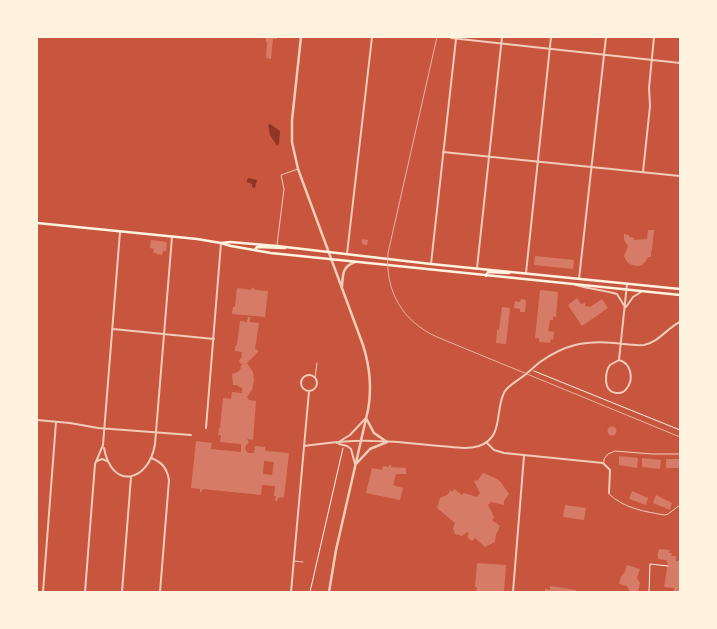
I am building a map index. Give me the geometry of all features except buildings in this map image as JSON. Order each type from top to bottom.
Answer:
[{"type":"main road","points":[[37,223],[172,237],[221,243],[255,250],[356,262],[680,295]]},
{"type":"main road","points":[[221,243],[230,242],[277,247]]},
{"type":"main road","points":[[255,250],[256,247],[296,248],[431,264],[680,289]]},
{"type":"main road","points":[[486,276],[488,272],[526,273]]},
{"type":"street","points":[[301,37],[292,120],[292,142],[298,169],[363,345],[368,365],[370,395],[356,465],[336,550],[329,592]]},
{"type":"street","points":[[347,255],[372,37]]},
{"type":"street","points":[[476,268],[502,37]]},
{"type":"street","points":[[526,273],[551,37]]},
{"type":"street","points":[[579,279],[606,37]]},
{"type":"street","points":[[643,172],[650,106],[649,88],[654,37]]},
{"type":"street","points":[[451,38],[680,63]]},
{"type":"street","points":[[431,264],[456,39]]},
{"type":"street","points":[[443,152],[680,176]]},
{"type":"street","points":[[120,232],[104,446],[108,462],[113,469],[121,476],[131,477],[140,472],[151,458],[154,448],[172,237]]},
{"type":"street","points":[[206,428],[221,243]]},
{"type":"street","points":[[342,287],[345,268],[349,264],[356,262]]},
{"type":"street","points":[[619,360],[627,284]]},
{"type":"street","points":[[576,285],[592,290],[617,294],[625,308]]},
{"type":"street","points":[[625,308],[633,297],[642,292]]},
{"type":"street","points":[[304,446],[360,441],[462,448],[477,446],[486,442],[492,436],[498,424],[501,404],[506,391],[530,370],[552,355],[571,346],[592,342],[635,345],[647,344],[680,322]]},
{"type":"street","points":[[113,329],[214,339]]},
{"type":"street","points":[[619,360],[626,363],[630,367],[630,378],[629,385],[626,390],[621,393],[616,393],[610,391],[607,385],[607,370],[610,365],[619,360]]},
{"type":"street","points":[[306,376],[315,378],[316,385],[314,389],[309,391],[302,388],[301,380],[306,376]]},
{"type":"street","points":[[291,592],[309,391]]},
{"type":"street","points":[[366,418],[374,433],[387,442]]},
{"type":"street","points":[[336,443],[350,435],[366,418]]},
{"type":"street","points":[[37,420],[156,433],[191,435]]},
{"type":"street","points":[[43,592],[56,422]]},
{"type":"street","points":[[356,465],[370,449],[387,442]]},
{"type":"street","points":[[486,442],[491,448],[498,452],[524,456],[603,463],[608,467],[610,472],[609,493]]},
{"type":"street","points":[[336,443],[351,449],[356,465]]},
{"type":"street","points":[[85,592],[94,470],[96,461],[104,446]]},
{"type":"street","points":[[513,592],[524,456]]},
{"type":"street","points":[[151,458],[163,464],[169,480],[160,592]]},
{"type":"street","points":[[96,461],[104,459],[108,462]]},
{"type":"street","points":[[122,592],[131,477]]},
{"type":"lane","points":[[277,247],[284,189],[281,175],[298,169]]},
{"type":"lane","points":[[315,378],[316,363]]},
{"type":"lane","points":[[603,463],[604,458],[608,454],[615,451],[652,454],[680,454]]},
{"type":"lane","points":[[609,493],[614,499],[626,505],[665,515],[680,504]]},
{"type":"lane","points":[[294,561],[303,562]]},
{"type":"path","points":[[530,370],[680,430]]},
{"type":"path","points":[[310,592],[343,448]]},
{"type":"path","points":[[649,592],[650,564],[668,566]]},
{"type":"shaded area","points":[[270,124],[280,131],[279,144],[277,146],[270,135],[268,125]]},
{"type":"shaded area","points":[[247,179],[257,180],[255,188],[252,187],[252,184],[247,182]]},
{"type":"railway","points":[[437,37],[388,253],[389,280],[398,303],[414,322],[437,337],[680,437]]}]
